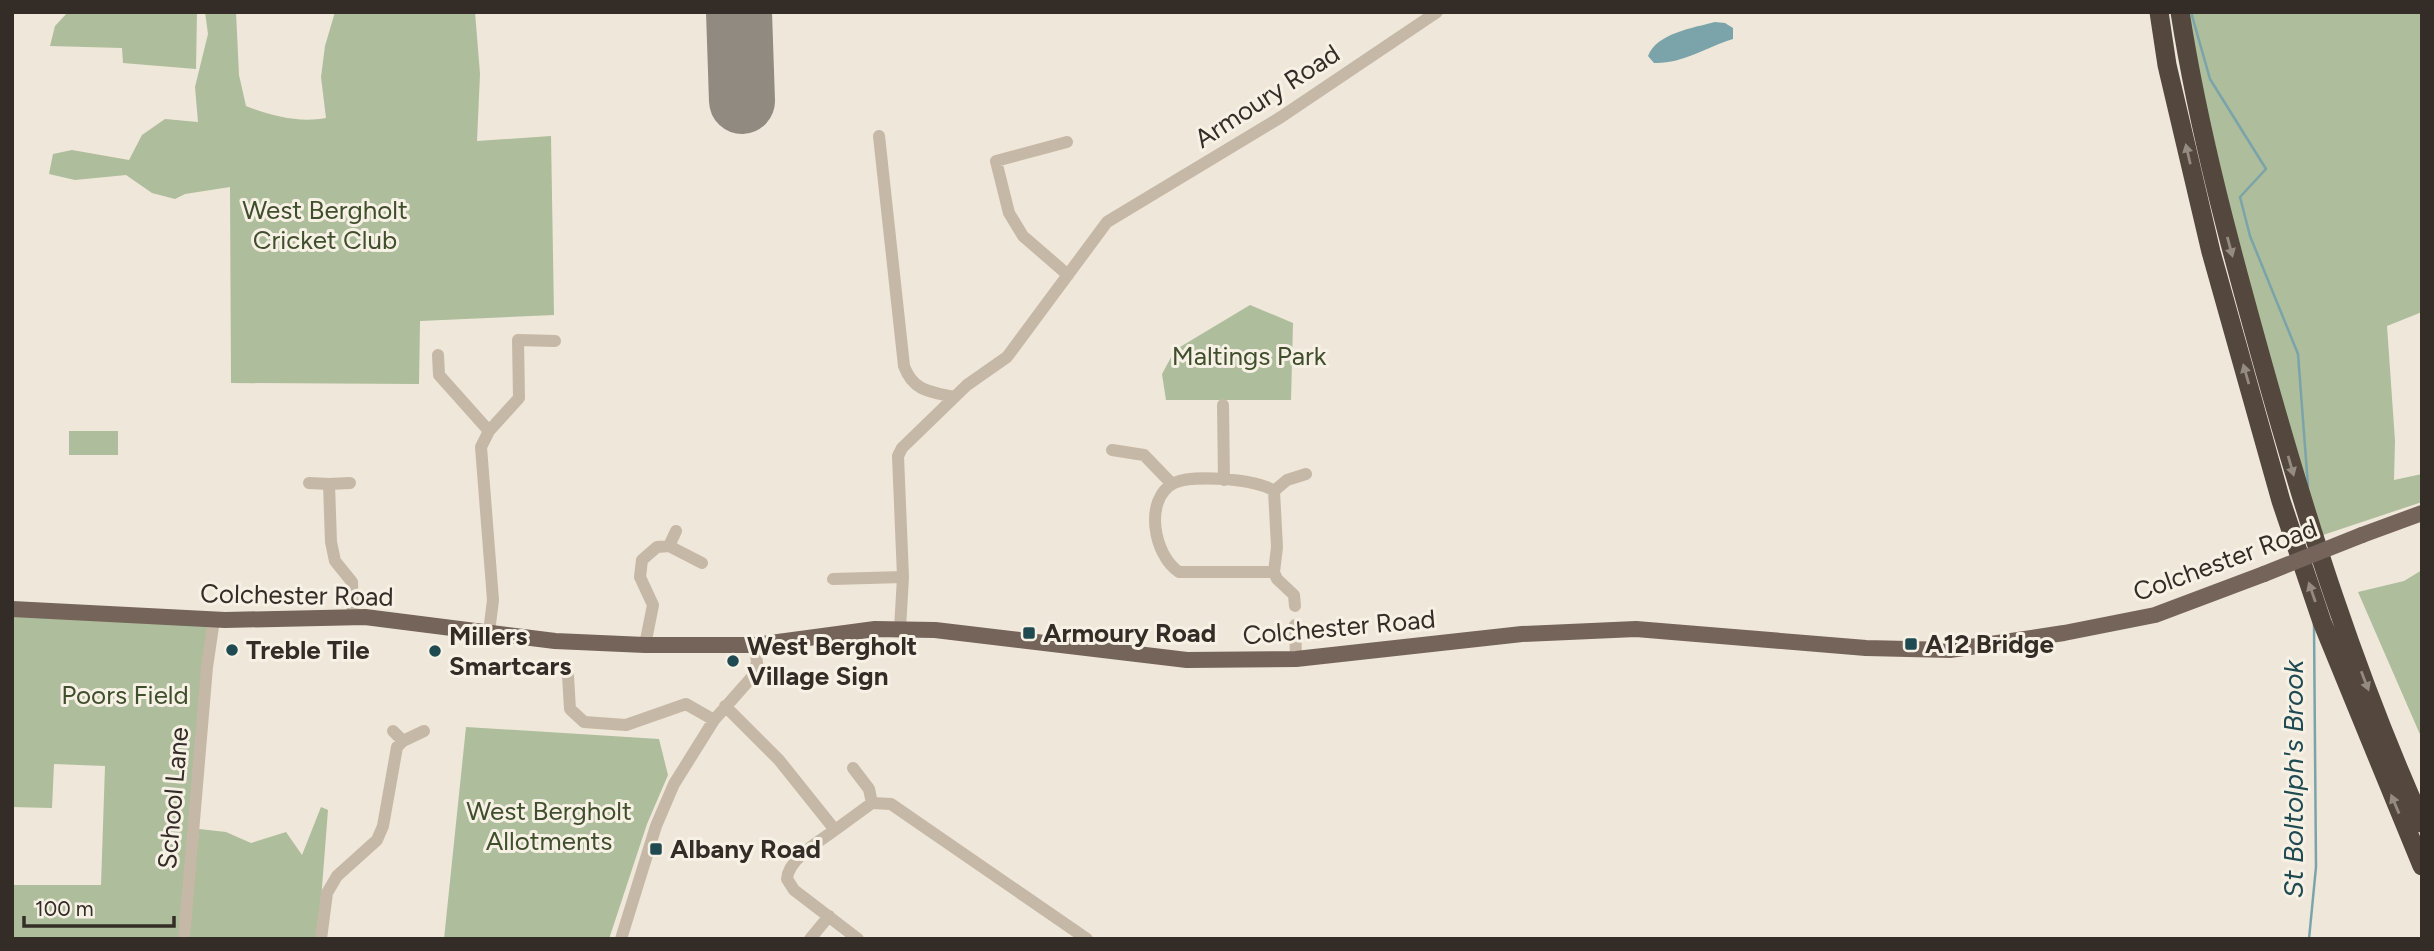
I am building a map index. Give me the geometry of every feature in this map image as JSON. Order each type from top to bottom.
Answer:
[{"type":"highway","points":[[2159,12],[2167,65],[2211,252],[2281,501],[2322,622],[2422,866]]},
{"type":"highway","points":[[2180,12],[2189,73],[2227,239],[2298,489],[2339,614],[2422,823]]},
{"type":"main road","name":"Colchester Road","points":[[12,609],[214,620],[353,616],[555,641],[645,645],[755,645],[845,632],[900,629],[981,633],[1187,660],[1296,659],[1522,634],[1636,629],[1866,648],[1950,650],[2064,633],[2155,615],[2422,513]]},
{"type":"street","name":"Armoury Road","points":[[900,629],[903,578],[898,456],[919,429],[954,397],[1007,356],[1107,222],[1281,117],[1437,12]]},
{"type":"street","points":[[879,136],[904,366],[910,381],[916,387],[954,397]]},
{"type":"street","points":[[1067,142],[996,160],[1009,214],[1023,236],[1068,275]]},
{"type":"street","points":[[489,632],[493,600],[481,447],[489,430],[519,398],[518,340],[555,341]]},
{"type":"street","points":[[438,355],[439,376],[489,430]]},
{"type":"street","points":[[1223,405],[1224,480]]},
{"type":"street","points":[[1112,450],[1144,455],[1172,484]]},
{"type":"street","points":[[1274,491],[1287,480],[1306,474]]},
{"type":"street","points":[[1274,491],[1260,483],[1224,480],[1186,480],[1172,484],[1158,505],[1155,529],[1163,556],[1178,572],[1274,572]]},
{"type":"street","points":[[309,483],[350,483]]},
{"type":"street","points":[[329,484],[331,542],[335,561],[352,582],[353,616]]},
{"type":"street","points":[[1274,491],[1277,547],[1274,572],[1294,595],[1295,606]]},
{"type":"street","points":[[669,547],[676,531]]},
{"type":"street","points":[[645,645],[653,605],[640,577],[642,560],[657,547],[669,547],[702,563]]},
{"type":"street","points":[[833,579],[903,578]]},
{"type":"street","name":"School Lane","points":[[184,939],[207,667],[214,620]]},
{"type":"street","points":[[1295,625],[1296,659]]},
{"type":"street","points":[[621,939],[664,804],[692,751],[725,706],[752,677],[757,663],[755,645]]},
{"type":"street","points":[[568,676],[570,709],[579,721],[634,724],[681,704],[696,707],[714,720]]},
{"type":"street","points":[[725,706],[779,760],[835,830]]},
{"type":"street","points":[[393,731],[403,740]]},
{"type":"street","points":[[321,939],[327,892],[337,876],[367,852],[380,833],[397,747],[403,740],[424,732]]},
{"type":"street","points":[[853,768],[869,789],[872,803]]},
{"type":"street","points":[[859,939],[789,884],[788,873],[797,860],[872,803],[891,804],[1087,939]]},
{"type":"street","points":[[810,939],[829,916]]},
{"type":"green space","points":[[68,12],[197,12],[196,69],[123,63],[122,48],[50,46],[55,26]]},
{"type":"green space","name":"West Bergholt Cricket Club","points":[[205,12],[236,12],[239,75],[246,106],[275,116],[306,120],[326,118],[321,77],[325,46],[335,12],[475,12],[480,74],[477,141],[551,136],[554,315],[420,321],[419,384],[231,383],[230,187],[185,194],[175,199],[152,193],[126,175],[75,180],[49,174],[53,154],[72,150],[129,160],[142,135],[165,119],[198,122],[195,87],[208,34]]},
{"type":"green space","points":[[2190,12],[2422,12],[2422,312],[2387,326],[2395,441],[2394,480],[2422,474],[2422,502],[2323,535],[2271,372],[2184,42]]},
{"type":"green space","name":"Maltings Park","points":[[1250,305],[1293,323],[1291,400],[1166,400],[1162,374],[1175,350]]},
{"type":"green space","points":[[69,431],[118,431],[118,455],[69,455]]},
{"type":"green space","points":[[2422,570],[2422,739],[2358,592],[2404,581]]},
{"type":"green space","name":"Poors Field","points":[[12,616],[210,625],[181,939],[12,939],[12,885],[101,885],[105,766],[54,764],[52,808],[12,807]]},
{"type":"green space","name":"West Bergholt Allotments","points":[[466,727],[659,739],[668,775],[647,824],[609,939],[444,939]]},
{"type":"green space","points":[[321,807],[328,810],[318,939],[188,939],[199,829],[226,832],[251,843],[286,832],[302,855]]},
{"type":"water","points":[[1715,22],[1725,23],[1733,28],[1733,39],[1664,63],[1654,63],[1648,56],[1659,42],[1667,37]]},
{"type":"waterway","points":[[2191,12],[2210,79],[2266,169],[2240,197],[2250,236],[2298,354],[2308,486]]},
{"type":"waterway","name":"St Boltolph's Brook","points":[[2309,939],[2316,867],[2314,624]]},
{"type":"runway","points":[[739,12],[742,101]]},
{"type":"place","name":"Armoury Road","points":[[1029,633]]},
{"type":"place","name":"A12 Bridge","points":[[1911,644]]},
{"type":"place","name":"Treble Tile","points":[[232,650]]},
{"type":"place","name":"Millers Smartcars","points":[[435,651]]},
{"type":"place","name":"West Bergholt Village Sign","points":[[733,661]]},
{"type":"place","name":"Albany Road","points":[[656,849]]}]
